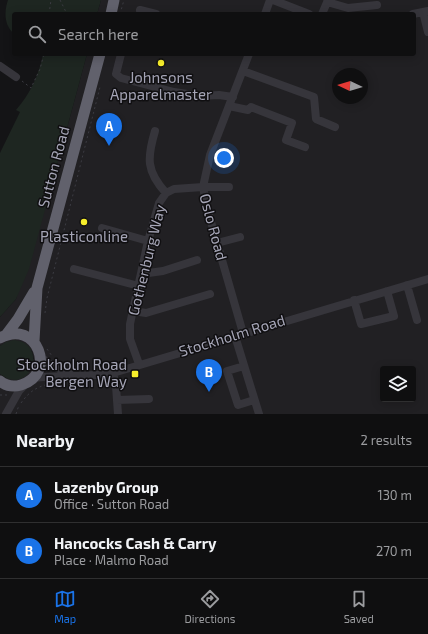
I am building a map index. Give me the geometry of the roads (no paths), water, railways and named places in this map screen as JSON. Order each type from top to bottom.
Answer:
[{"type":"highway","points":[[111,12],[114,0]]},
{"type":"highway","name":"Sutton Road","points":[[37,288],[99,56]]},
{"type":"highway","points":[[3,336],[18,319],[37,288]]},
{"type":"highway","points":[[34,341],[37,288]]},
{"type":"highway","points":[[0,381],[10,386],[18,386],[30,381],[38,372],[44,353],[39,349],[34,341],[21,334],[13,333],[3,336]]},
{"type":"street","points":[[266,12],[270,0]]},
{"type":"street","points":[[273,0],[303,12]]},
{"type":"street","points":[[323,12],[327,1],[348,8],[377,5]]},
{"type":"street","points":[[140,10],[148,12]]},
{"type":"street","points":[[416,13],[426,11],[428,32]]},
{"type":"street","points":[[120,56],[116,74],[121,78],[174,92],[194,95],[233,97]]},
{"type":"street","name":"Oslo Road","points":[[248,56],[210,155],[203,187],[239,334],[244,366],[259,414]]},
{"type":"street","points":[[0,66],[14,73]]},
{"type":"street","points":[[243,71],[314,97],[316,119],[336,127]]},
{"type":"street","points":[[229,106],[248,110],[251,107],[292,123],[286,140],[305,147]]},
{"type":"street","points":[[155,131],[149,149],[150,167],[154,179],[166,193]]},
{"type":"street","name":"Gothenburg Way","points":[[139,364],[130,339],[130,324],[148,241],[159,203],[166,193],[174,189],[203,187],[229,188]]},
{"type":"street","points":[[102,228],[148,241]]},
{"type":"street","points":[[217,243],[240,237]]},
{"type":"street","points":[[141,274],[163,271],[197,260]]},
{"type":"street","points":[[74,269],[139,286]]},
{"type":"street","name":"Stockholm Road","points":[[30,381],[48,376],[99,375],[113,373],[428,278]]},
{"type":"street","points":[[407,285],[417,320]]},
{"type":"street","points":[[354,300],[361,324],[394,316],[387,291]]},
{"type":"street","points":[[133,311],[146,313],[210,294]]},
{"type":"street","points":[[44,353],[51,365],[72,376]]},
{"type":"street","points":[[244,366],[227,371],[238,404],[254,400]]},
{"type":"street","points":[[113,373],[118,414]]},
{"type":"street","points":[[6,414],[19,390],[30,381]]},
{"type":"street","points":[[117,400],[148,399]]},
{"type":"place","name":"Johnsons Apparelmaster","points":[[161,63]]},
{"type":"place","name":"Lazenby Group","points":[[109,146]]},
{"type":"place","name":"Plasticonline","points":[[84,222]]},
{"type":"place","name":"Stockholm Road Bergen Way","points":[[135,374]]},
{"type":"place","name":"Hancocks Cash & Carry","points":[[209,392]]}]
